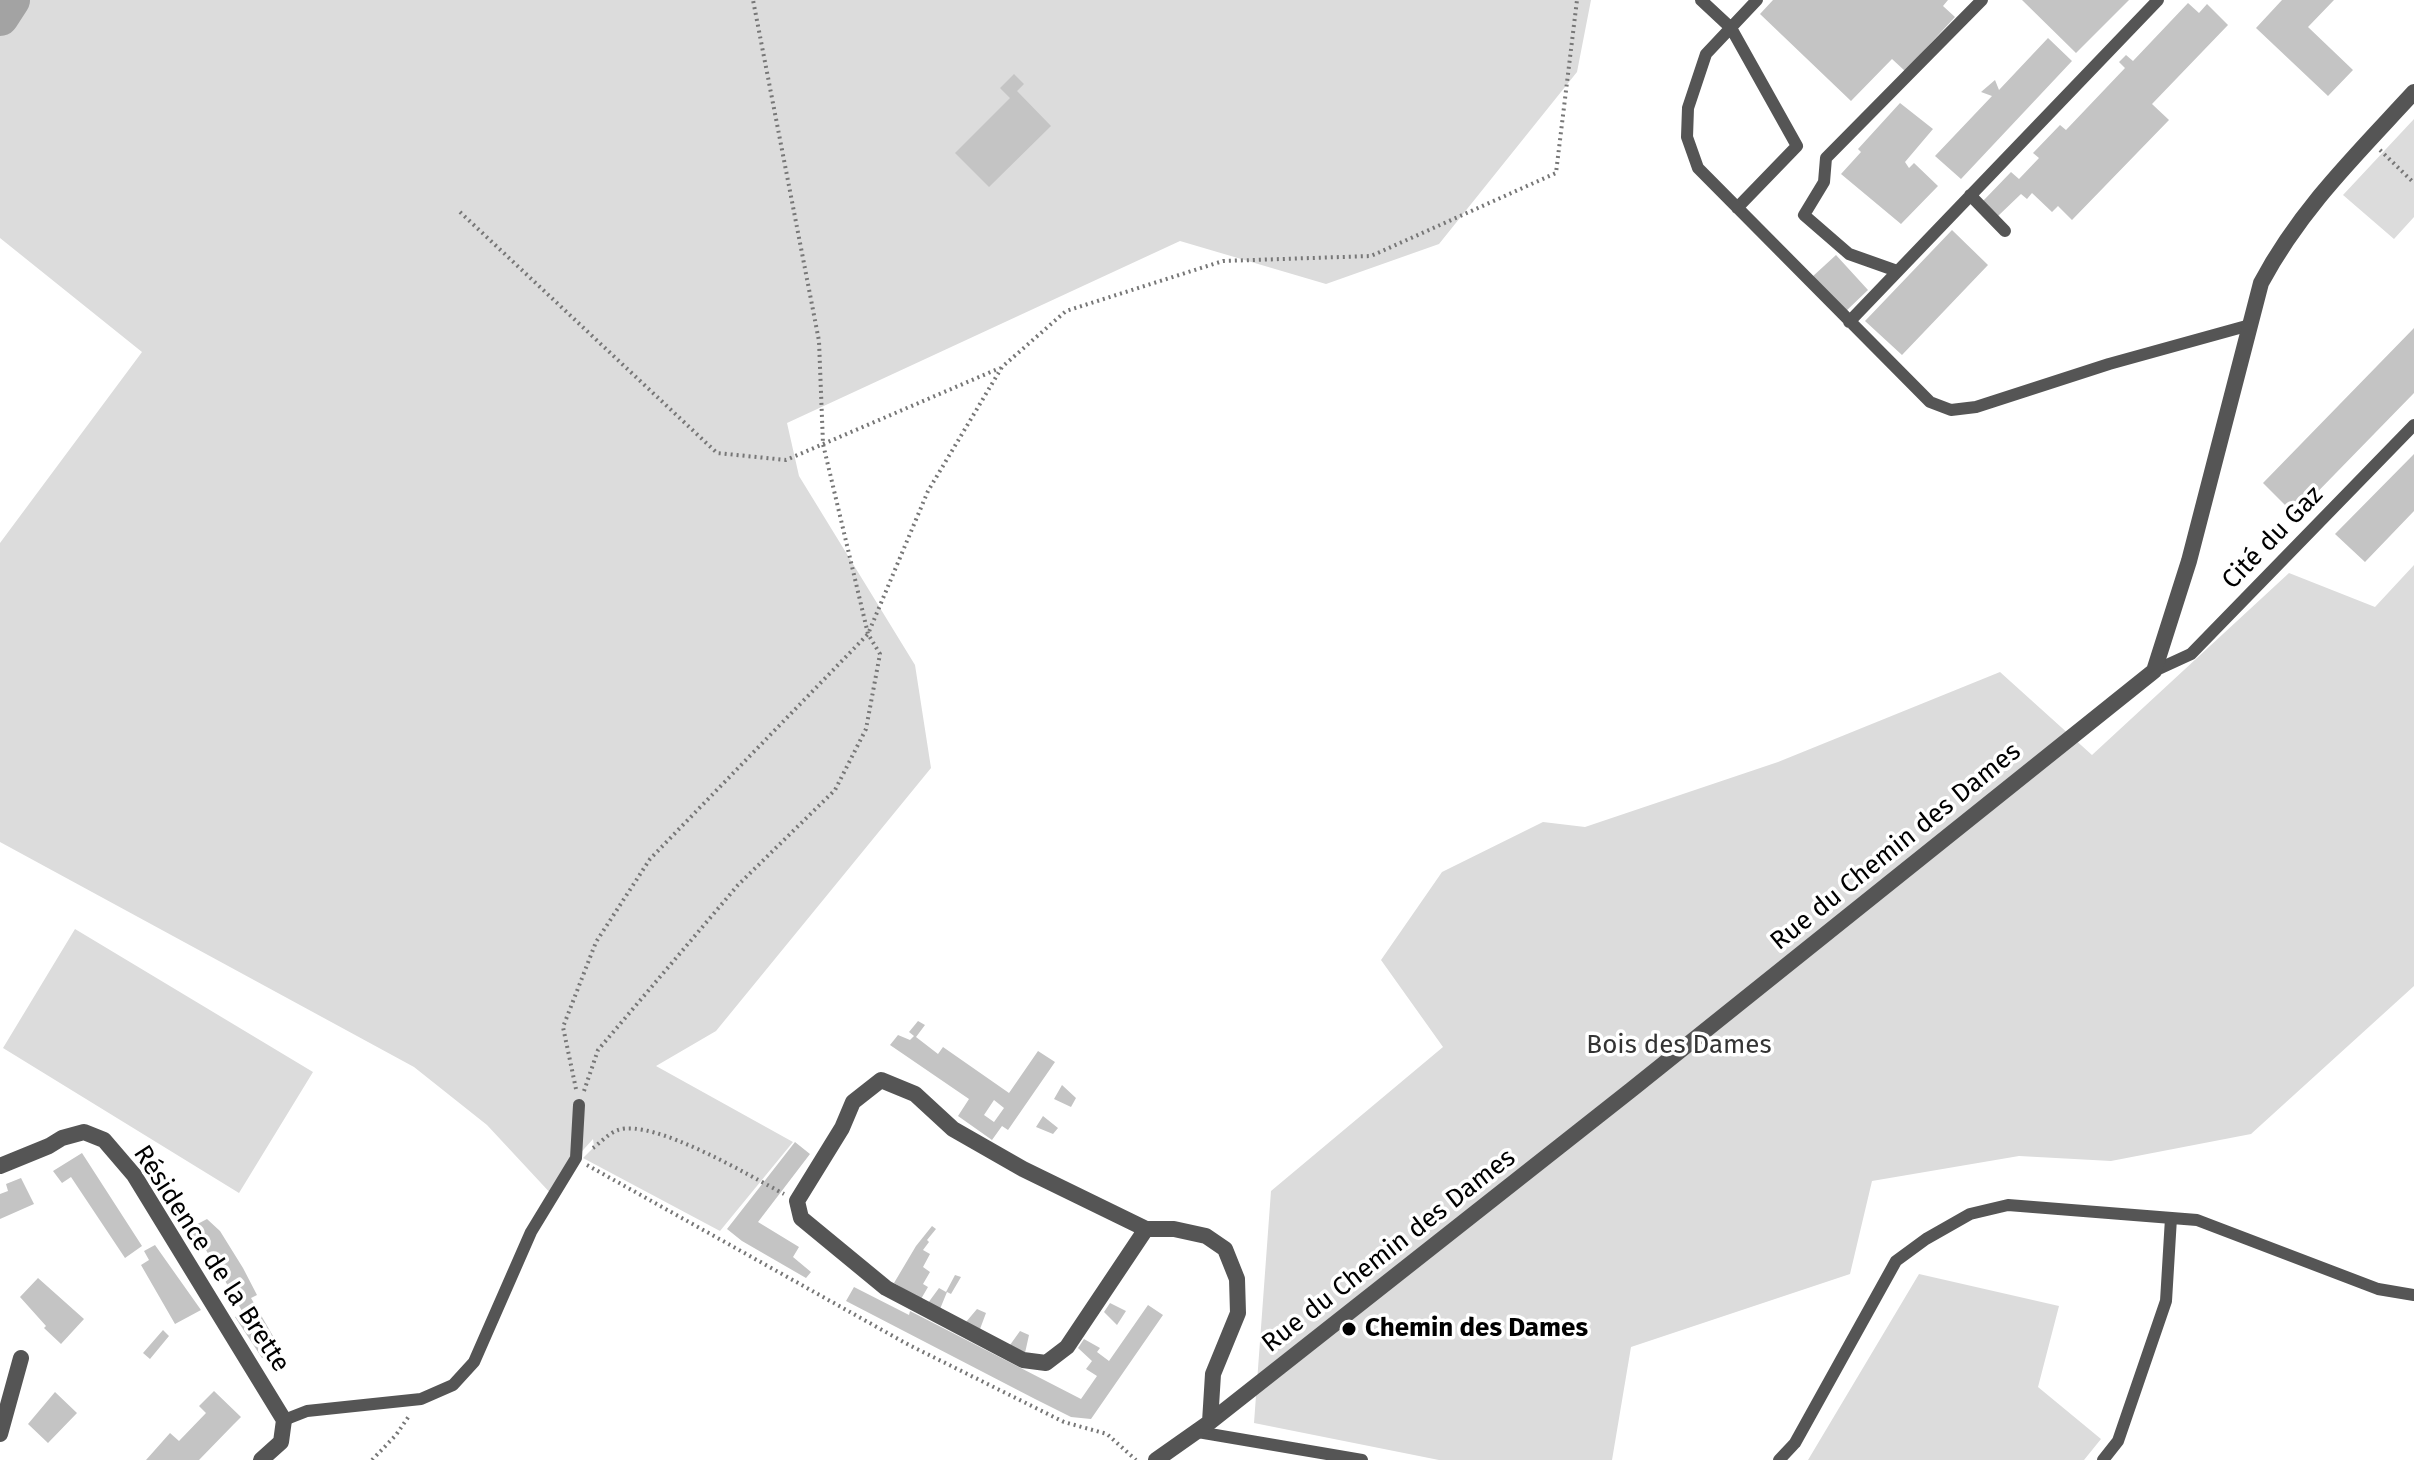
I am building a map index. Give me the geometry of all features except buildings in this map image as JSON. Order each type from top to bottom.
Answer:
[{"type":"street","points":[[2154,671],[2189,561],[2261,283],[2282,244],[2310,206],[2414,92]]},
{"type":"street","name":"Rue du Chemin des Dames","points":[[1156,1460],[1204,1427],[1631,1090],[2154,671]]},
{"type":"street","points":[[1146,1229],[1067,1347],[1046,1363],[1023,1360],[886,1288],[801,1218],[797,1201],[842,1128],[853,1102],[881,1080],[915,1094],[953,1129],[1023,1169],[1146,1229],[1174,1229],[1206,1236],[1225,1249],[1237,1279],[1238,1313],[1213,1374],[1204,1427]]},
{"type":"street","name":"Résidence de la Brette","points":[[0,1166],[62,1138],[84,1132],[104,1140],[134,1175],[284,1420]]},
{"type":"street","points":[[0,1434],[21,1358]]},
{"type":"street","points":[[261,1460],[281,1442],[284,1420]]},
{"type":"lane","points":[[1701,0],[1731,28],[1797,146],[1737,208]]},
{"type":"lane","points":[[1757,0],[1706,54],[1688,108],[1687,137],[1698,168],[1930,402],[1951,410],[1976,407],[2109,364],[2250,325]]},
{"type":"lane","points":[[1897,271],[1849,254],[1804,215],[1824,182],[1826,158],[1982,0]]},
{"type":"lane","points":[[1849,322],[2158,0]]},
{"type":"lane","points":[[1970,195],[2005,231]]},
{"type":"lane","name":"Cité du Gaz","points":[[2154,671],[2191,654],[2414,425]]},
{"type":"lane","points":[[284,1420],[307,1411],[421,1399],[453,1385],[474,1362],[531,1232],[576,1158],[579,1105]]},
{"type":"lane","points":[[1779,1460],[1795,1443],[1896,1261],[1926,1239],[1970,1214],[2008,1205],[2197,1220],[2378,1289],[2414,1295]]},
{"type":"lane","points":[[2103,1460],[2118,1441],[2166,1301],[2171,1218]]},
{"type":"lane","points":[[1204,1427],[1362,1460]]},
{"type":"path","points":[[579,1105],[598,1050],[738,885],[835,790],[866,729],[880,654],[868,634],[823,444],[819,341],[753,0]]},
{"type":"path","points":[[460,212],[717,453],[786,460],[1002,367],[1066,311],[1223,261],[1371,256],[1556,173],[1577,0]]},
{"type":"path","points":[[2369,141],[2414,183]]},
{"type":"path","points":[[579,1105],[563,1027],[596,942],[650,859],[868,634],[928,491],[1002,367]]},
{"type":"path","points":[[797,1201],[665,1135],[641,1129],[618,1130],[576,1158],[909,1345],[1064,1422],[1107,1434],[1136,1460]]},
{"type":"path","points":[[372,1460],[396,1435],[421,1399]]},
{"type":"green space","points":[[0,0],[1591,0],[1577,72],[1439,244],[1326,284],[1180,241],[787,423],[799,476],[915,665],[931,768],[716,1031],[656,1066],[793,1142],[720,1231],[583,1158],[594,1147],[593,1139],[576,1158],[554,1197],[487,1125],[414,1067],[0,842],[0,543],[142,352],[0,238]]},
{"type":"green space","points":[[2414,119],[2414,217],[2394,239],[2343,195]]},
{"type":"green space","name":"Bois des Dames","points":[[2414,565],[2414,986],[2251,1134],[2111,1161],[2019,1156],[1872,1181],[1850,1274],[1631,1347],[1612,1460],[1439,1460],[1254,1423],[1271,1191],[1443,1047],[1381,960],[1442,872],[1543,822],[1585,827],[1778,762],[2000,672],[2092,755],[2289,573],[2375,607]]},
{"type":"green space","points":[[75,929],[313,1072],[239,1193],[3,1048]]},
{"type":"green space","points":[[1919,1274],[2059,1306],[2038,1387],[2101,1439],[2084,1460],[1808,1460]]},
{"type":"waterway","points":[[0,17],[11,0]]},
{"type":"place","name":"Chemin des Dames","points":[[1349,1329]]}]
